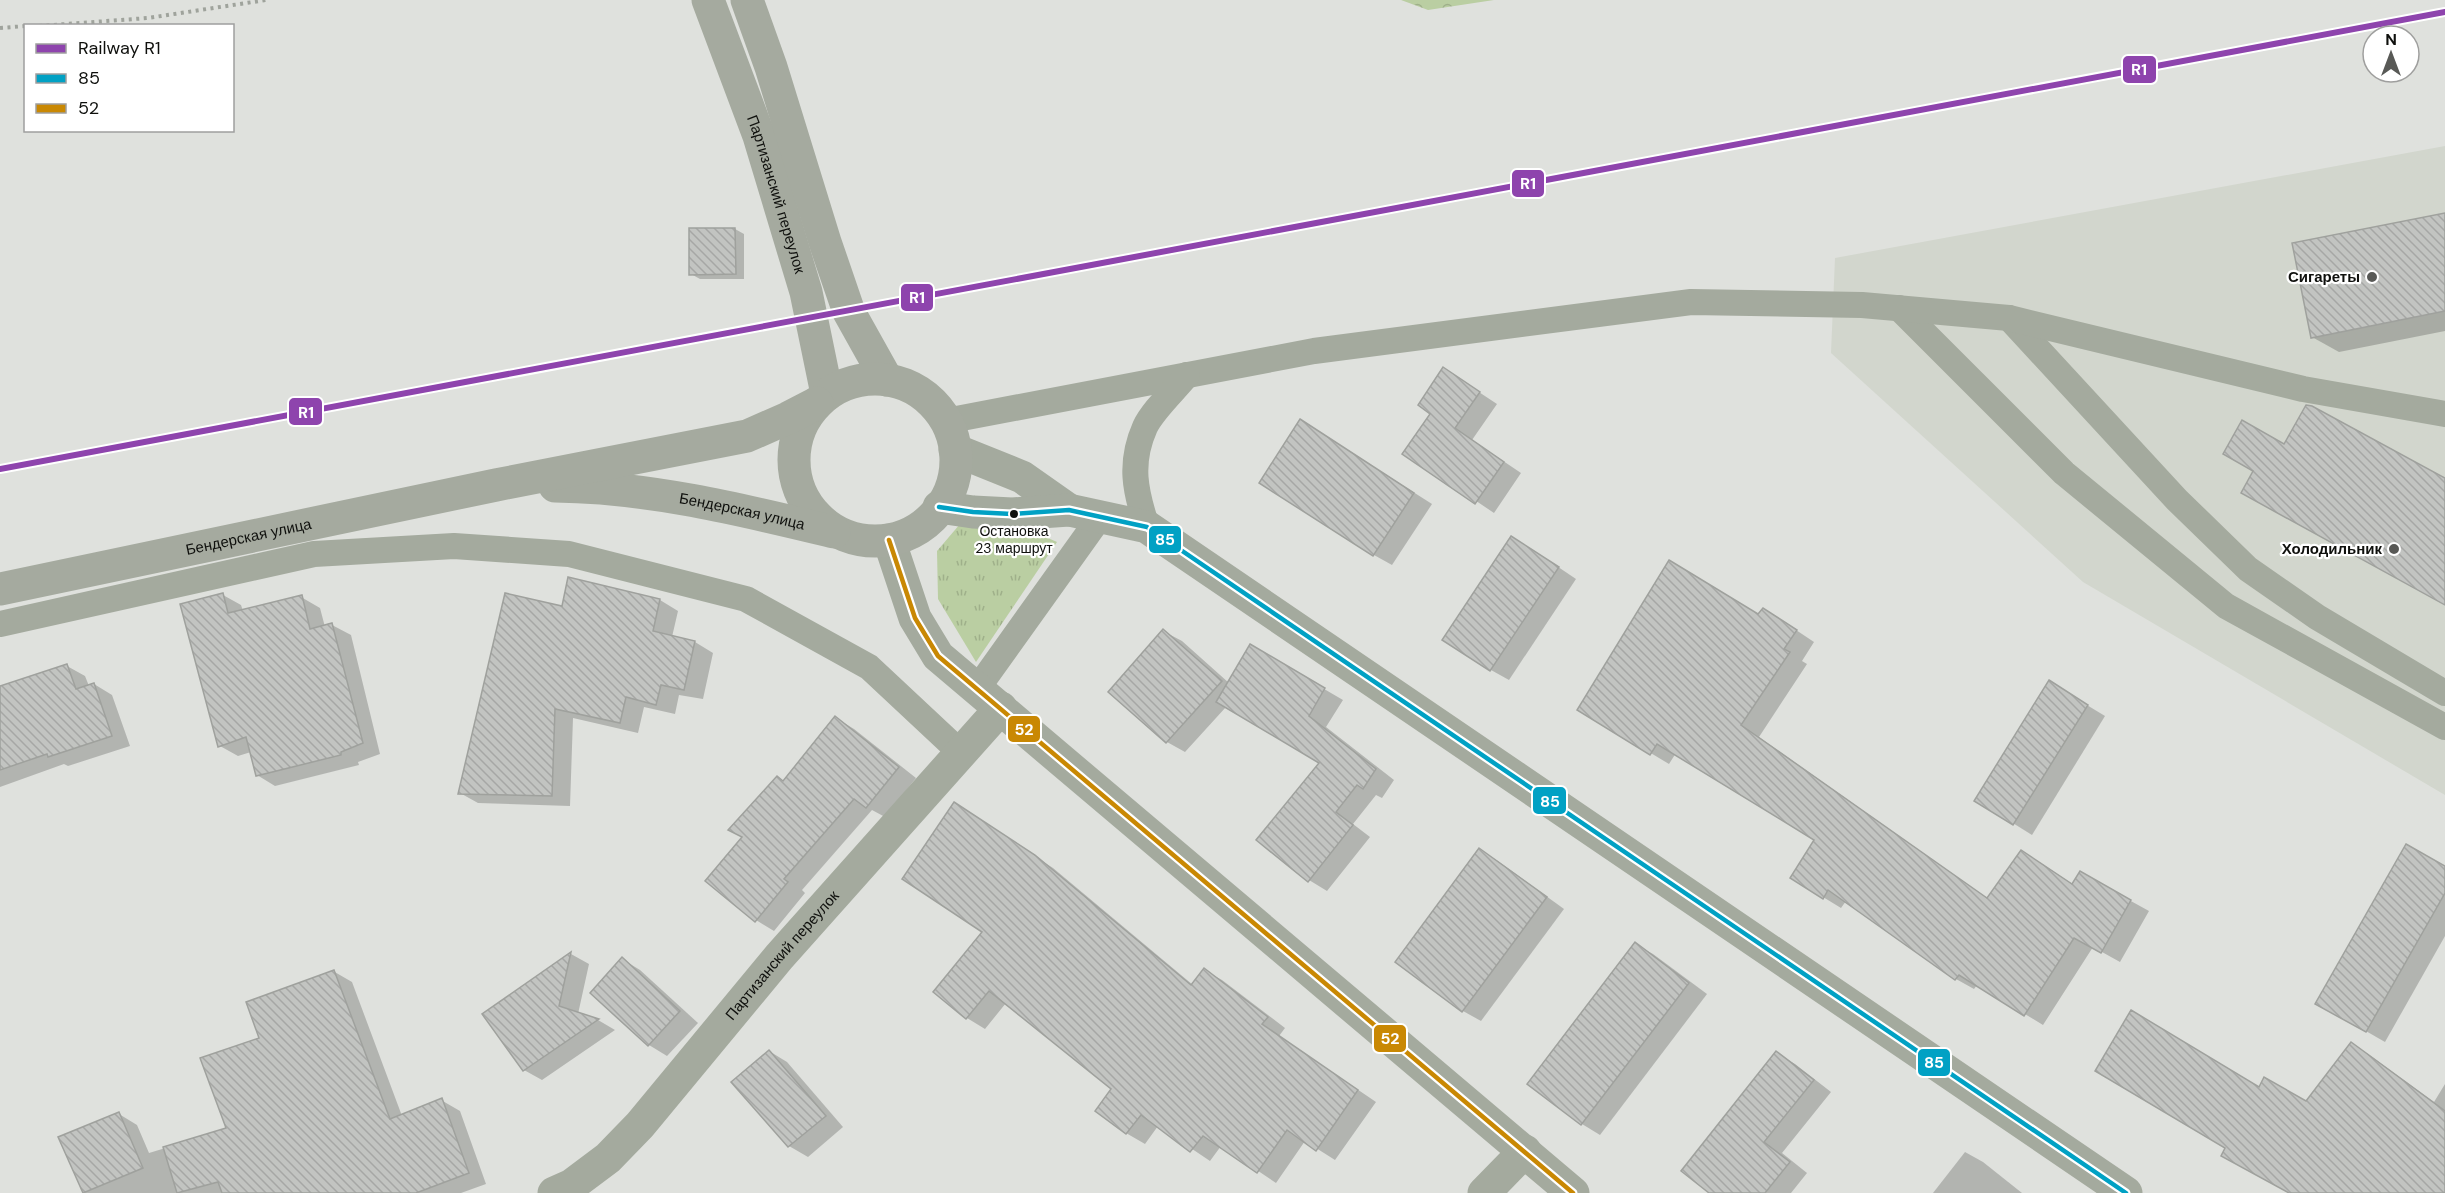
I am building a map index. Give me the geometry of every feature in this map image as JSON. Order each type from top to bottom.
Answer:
[{"type":"main road","name":"Партизанский переулок","points":[[708,0],[759,136],[806,292],[822,399]]},
{"type":"main road","points":[[747,0],[771,67],[849,312],[887,380]]},
{"type":"main road","points":[[869,379],[887,380],[914,388],[932,402],[951,436],[954,476],[946,499],[932,518],[912,532],[889,540],[867,541],[845,535],[822,522],[805,502],[795,476],[794,450],[801,424],[822,399],[846,383],[869,379]]},
{"type":"main road","name":"Бендерская улица","points":[[0,589],[496,485],[747,436],[788,418],[822,399]]},
{"type":"main road","name":"Бендерская улица","points":[[496,485],[578,486],[658,494],[740,509],[845,535]]},
{"type":"street","points":[[951,436],[1022,477],[1069,510]]},
{"type":"street","points":[[939,507],[1012,514],[1069,510],[1147,527],[2126,1193]]},
{"type":"street","points":[[889,540],[915,618],[938,656],[1574,1193]]},
{"type":"street","name":"Партизанский переулок","points":[[554,1193],[572,1185],[608,1158],[640,1125],[779,957],[961,753],[989,698]]},
{"type":"street","points":[[1484,1193],[1525,1151]]},
{"type":"lane","points":[[951,436],[1186,375],[1314,351],[1691,302],[1862,305],[2009,318],[2303,389],[2445,414]]},
{"type":"lane","points":[[1899,308],[2064,473],[2226,606],[2445,726]]},
{"type":"lane","points":[[2009,318],[2177,500],[2248,569],[2317,617],[2445,693]]},
{"type":"lane","points":[[1147,527],[1137,496],[1135,462],[1146,425],[1186,375]]},
{"type":"lane","points":[[989,698],[1100,517]]},
{"type":"lane","points":[[0,624],[314,554],[454,546],[569,554],[746,599],[869,667],[961,753]]},
{"type":"path","points":[[66,24],[148,18],[267,0]]},
{"type":"path","points":[[0,28],[24,26]]},
{"type":"shaded area","points":[[2445,146],[2445,795],[2083,582],[1831,353],[1835,258]]},
{"type":"green space","points":[[1401,0],[1494,0],[1428,10]]},
{"type":"green space","points":[[1002,518],[1057,542],[976,662],[938,599],[937,551],[960,524]]},
{"type":"building","name":"Сигареты","points":[[2445,213],[2445,311],[2311,338],[2292,243]]},
{"type":"building","points":[[689,228],[735,228],[736,274],[689,275]]},
{"type":"building","points":[[1443,367],[1480,392],[1455,428],[1504,462],[1475,504],[1402,454],[1430,414],[1418,405]]},
{"type":"building","name":"Холодильник","points":[[2306,405],[2312,406],[2445,478],[2445,605],[2241,493],[2253,471],[2223,454],[2242,420],[2284,444]]},
{"type":"building","points":[[1300,419],[1414,493],[1373,556],[1259,483]]},
{"type":"building","points":[[1511,536],[1559,567],[1490,671],[1442,640]]},
{"type":"building","points":[[1669,560],[1758,614],[1763,608],[1797,630],[1784,649],[1790,652],[1741,725],[1987,898],[2021,850],[2072,884],[2080,871],[2131,900],[2101,953],[2074,938],[2024,1016],[1959,975],[1955,980],[1828,890],[1823,899],[1790,878],[1814,840],[1657,744],[1650,755],[1577,710]]},
{"type":"building","points":[[568,577],[660,599],[653,631],[695,641],[684,690],[661,685],[656,705],[626,697],[620,723],[555,709],[552,796],[458,794],[505,593],[562,606]]},
{"type":"building","points":[[223,593],[228,613],[302,595],[310,629],[332,623],[363,743],[341,752],[341,755],[256,776],[246,737],[218,747],[180,604]]},
{"type":"building","points":[[1163,629],[1222,681],[1166,743],[1108,692]]},
{"type":"building","points":[[1250,644],[1325,688],[1309,716],[1376,769],[1363,789],[1357,785],[1336,812],[1353,825],[1308,882],[1256,840],[1319,763],[1216,702]]},
{"type":"building","points":[[67,664],[76,689],[94,683],[112,736],[0,770],[0,686]]},
{"type":"building","points":[[2049,680],[2088,705],[2013,825],[1974,801]]},
{"type":"building","points":[[835,716],[899,767],[866,808],[854,799],[784,879],[788,882],[755,922],[705,881],[742,837],[728,830],[777,776],[783,781]]},
{"type":"building","points":[[954,802],[1035,855],[1191,985],[1204,968],[1268,1017],[1262,1024],[1358,1090],[1316,1151],[1287,1130],[1257,1173],[1203,1136],[1190,1152],[1141,1115],[1126,1134],[1095,1111],[1111,1089],[989,991],[966,1019],[933,992],[982,932],[902,879]]},
{"type":"building","points":[[2406,844],[2445,866],[2445,893],[2366,1032],[2315,1004]]},
{"type":"building","points":[[1479,848],[1547,897],[1462,1012],[1395,962]]},
{"type":"building","points":[[1635,942],[1689,983],[1581,1125],[1527,1084]]},
{"type":"building","points":[[571,952],[559,1006],[599,1019],[523,1071],[482,1014]]},
{"type":"building","points":[[622,957],[680,1011],[648,1046],[590,993]]},
{"type":"building","points":[[334,970],[390,1119],[442,1098],[469,1173],[416,1193],[222,1193],[218,1182],[177,1193],[163,1147],[226,1128],[200,1058],[259,1038],[246,1002]]},
{"type":"building","points":[[2131,1010],[2259,1087],[2264,1077],[2306,1101],[2351,1042],[2445,1111],[2445,1193],[2289,1193],[2221,1156],[2225,1148],[2095,1071]]},
{"type":"building","points":[[769,1050],[826,1116],[788,1147],[731,1082]]},
{"type":"building","points":[[1776,1051],[1814,1080],[1764,1142],[1790,1162],[1765,1193],[1709,1193],[1681,1171]]},
{"type":"building","points":[[119,1112],[143,1168],[83,1193],[58,1137]]},
{"type":"rail line","name":"R1","points":[[0,469],[2445,12]]},
{"type":"transit line","name":"85","points":[[939,507],[1012,514],[1069,510],[1147,527],[2126,1193]]},
{"type":"transit line","name":"52","points":[[889,540],[915,618],[938,656],[1573,1193]]},
{"type":"place","name":"Сигареты","points":[[2372,277]]},
{"type":"place","name":"Остановка 23 маршрут","points":[[1014,514]]},
{"type":"place","name":"Холодильник","points":[[2394,549]]}]
